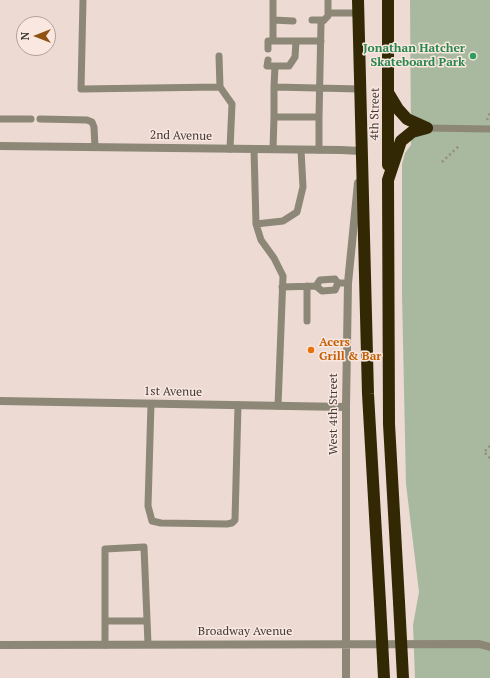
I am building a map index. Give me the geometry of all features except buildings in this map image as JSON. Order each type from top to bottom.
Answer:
[{"type":"highway","name":"4th Street","points":[[358,0],[368,394],[384,678]]},
{"type":"highway","name":"4th Street","points":[[388,0],[389,424],[404,678]]},
{"type":"highway","points":[[389,94],[398,109],[407,119],[427,128]]},
{"type":"highway","points":[[388,180],[401,141],[412,132],[427,128]]},
{"type":"street","name":"2nd Avenue","points":[[0,146],[361,151]]},
{"type":"street","name":"West 4th Street","points":[[346,678],[346,407],[348,283],[361,151]]},
{"type":"street","name":"1st Avenue","points":[[0,401],[346,407]]},
{"type":"street","name":"Broadway Avenue","points":[[0,645],[479,644],[490,647]]},
{"type":"lane","points":[[83,0],[81,89],[220,87]]},
{"type":"lane","points":[[273,0],[273,20],[280,49]]},
{"type":"lane","points":[[319,150],[321,23],[328,16],[328,0]]},
{"type":"lane","points":[[328,13],[358,13]]},
{"type":"lane","points":[[273,20],[293,20]]},
{"type":"lane","points":[[312,20],[324,20]]},
{"type":"lane","points":[[268,49],[268,41],[321,41]]},
{"type":"lane","points":[[268,60],[268,66],[278,64],[289,66],[295,57],[296,41]]},
{"type":"lane","points":[[219,56],[220,87],[232,104],[230,149]]},
{"type":"lane","points":[[273,149],[274,87],[278,64]]},
{"type":"lane","points":[[274,87],[360,88]]},
{"type":"lane","points":[[274,117],[319,117]]},
{"type":"lane","points":[[0,119],[31,119]]},
{"type":"lane","points":[[40,119],[87,120],[92,122],[94,127],[95,147]]},
{"type":"lane","points":[[427,128],[490,129]]},
{"type":"lane","points":[[254,149],[256,224],[261,240],[274,258],[282,276],[278,406]]},
{"type":"lane","points":[[256,224],[283,221],[297,212],[303,186],[302,150]]},
{"type":"lane","points":[[316,286],[320,280],[335,279],[338,283],[348,283]]},
{"type":"lane","points":[[282,287],[316,286],[322,291],[335,290],[338,283]]},
{"type":"lane","points":[[307,286],[307,321]]},
{"type":"lane","points":[[151,404],[148,506],[152,521],[161,523],[227,524],[232,523],[235,520],[238,405]]},
{"type":"lane","points":[[106,645],[105,549],[144,547],[148,644]]},
{"type":"lane","points":[[105,621],[147,621]]},
{"type":"path","points":[[442,162],[460,145]]},
{"type":"path","points":[[490,446],[484,452],[490,458]]},
{"type":"green space","points":[[410,0],[490,0],[490,678],[415,678],[413,625],[419,592],[406,484],[402,294],[402,164],[405,153],[411,145]]},
{"type":"place","name":"Jonathan Hatcher Skateboard Park","points":[[473,56]]},
{"type":"place","name":"Acers Grill & Bar","points":[[311,350]]}]
